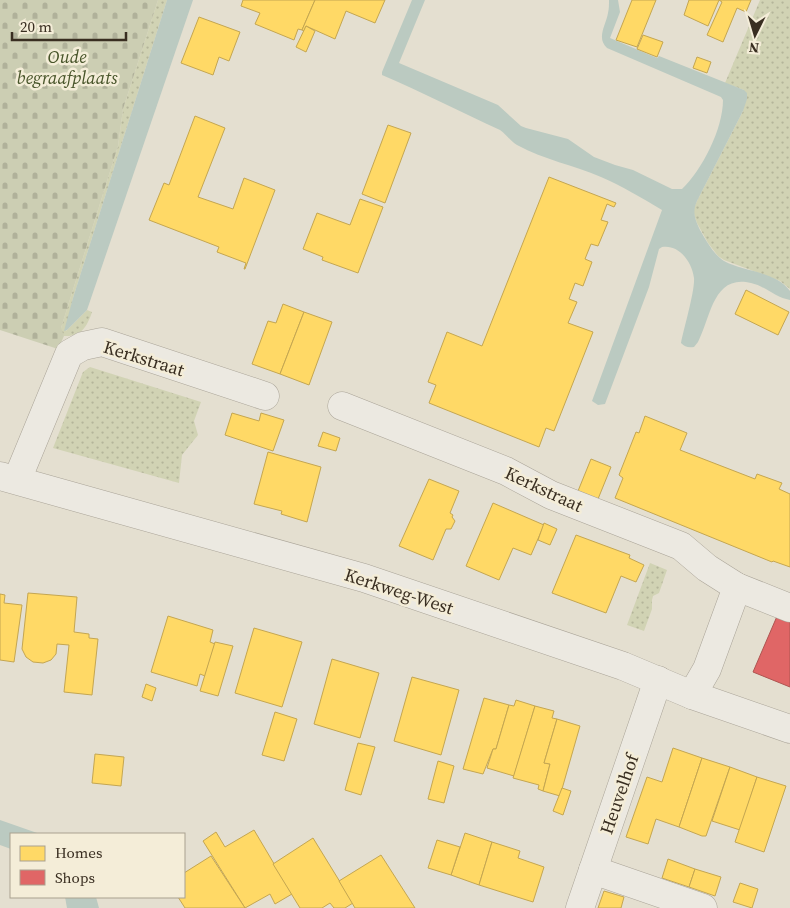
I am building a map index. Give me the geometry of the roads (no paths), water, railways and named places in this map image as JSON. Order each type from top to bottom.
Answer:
[{"type":"street","name":"Kerkstraat","points":[[9,478],[69,354],[83,346],[102,342],[264,396]]},
{"type":"street","name":"Kerkstraat","points":[[342,406],[506,471],[551,495],[681,546],[707,568],[737,587],[790,608]]},
{"type":"street","name":"Kerkweg-West","points":[[9,478],[364,578],[623,666],[692,695],[790,728]]},
{"type":"street","points":[[692,695],[707,669],[737,587]]},
{"type":"street","name":"Heuvelhof","points":[[580,908],[658,680]]},
{"type":"street","points":[[593,870],[703,908]]},
{"type":"park label","name":"Oude begraafplaats","points":[[67,66]]}]
